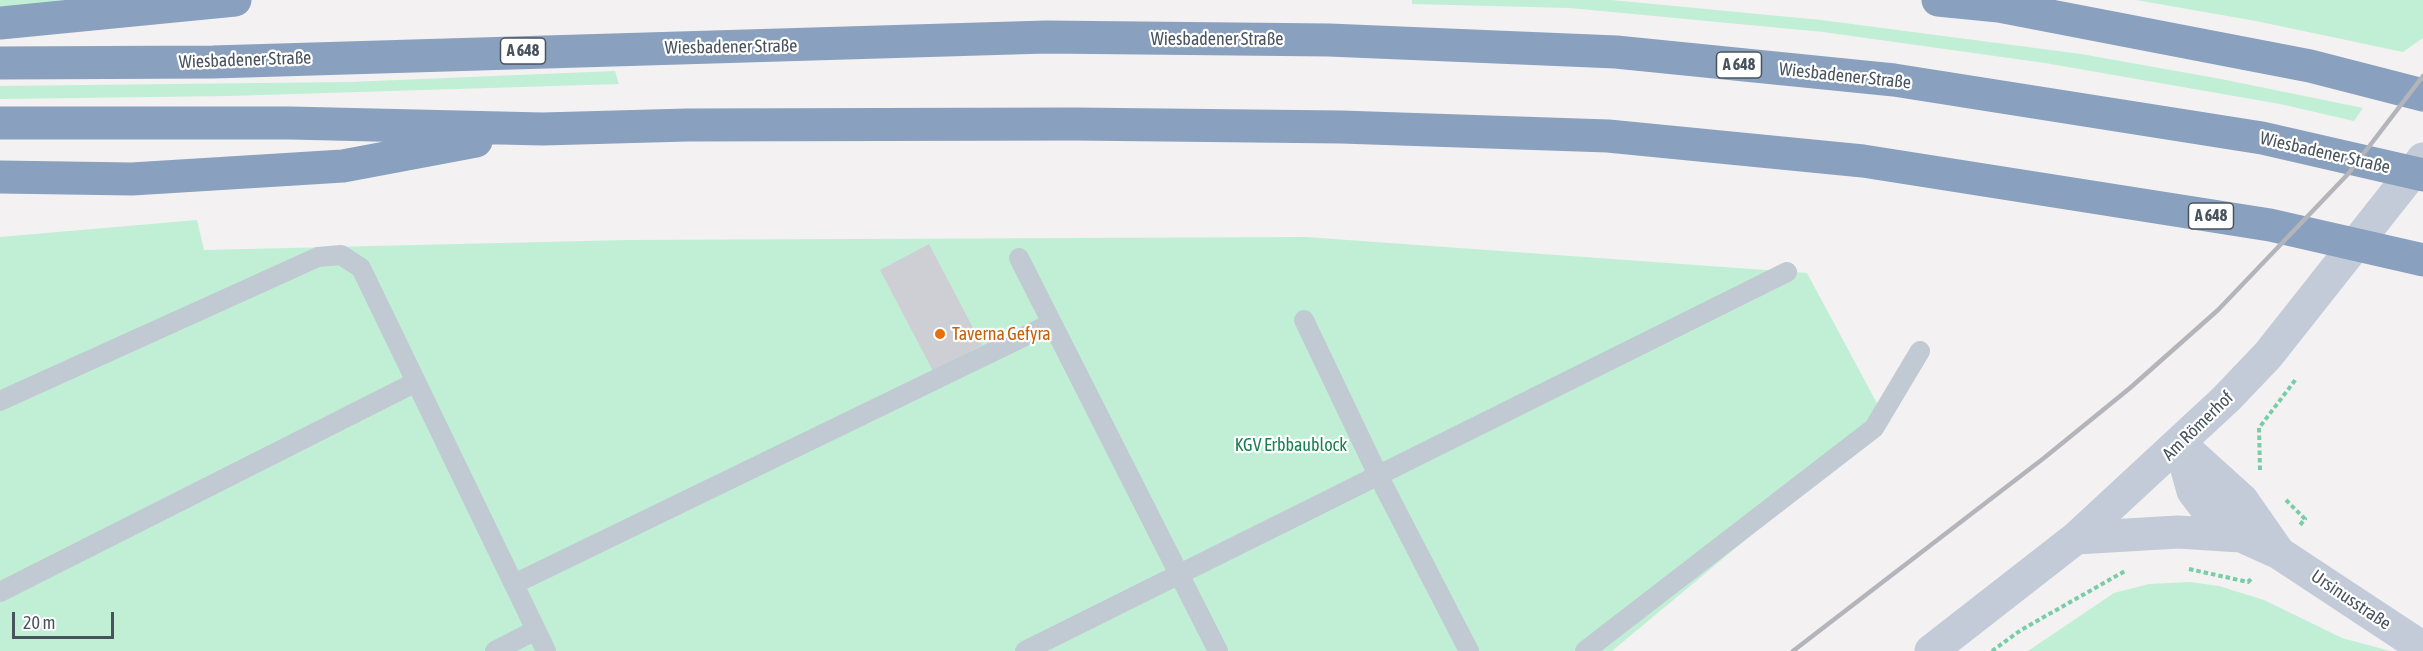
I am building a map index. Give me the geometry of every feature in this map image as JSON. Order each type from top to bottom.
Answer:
[{"type":"highway","points":[[0,23],[235,0]]},
{"type":"highway","points":[[1938,0],[1999,6],[2310,66],[2423,95]]},
{"type":"highway","name":"Wiesbadener Straße","points":[[0,63],[213,62],[1046,37],[1329,40],[1604,52],[1894,80],[2262,138],[2423,175]]},
{"type":"highway","name":"A 648","points":[[0,123],[290,123],[543,129],[687,125],[1075,124],[1341,127],[1608,136],[1863,161],[2270,225],[2423,260]]},
{"type":"highway","name":"A 648","points":[[0,177],[132,179],[343,166],[543,129]]},
{"type":"highway","name":"A 648","points":[[0,198],[132,179]]},
{"type":"main road","name":"Am Römerhof","points":[[1931,651],[2076,538],[2180,444],[2268,355],[2423,159]]},
{"type":"main road","name":"Ursinusstraße","points":[[2180,444],[2184,466],[2193,491],[2203,506],[2228,530],[2279,553],[2423,648]]},
{"type":"main road","name":"Ursinusstraße","points":[[2180,444],[2242,500],[2279,553]]},
{"type":"main road","name":"Ursinusstraße","points":[[2076,538],[2178,532],[2242,536]]},
{"type":"lane","points":[[0,401],[318,257],[341,255],[361,268],[546,651]]},
{"type":"lane","points":[[1019,258],[1218,651]]},
{"type":"lane","points":[[1026,651],[1787,272]]},
{"type":"lane","points":[[1304,320],[1378,475],[1469,651]]},
{"type":"lane","points":[[514,584],[1052,323]]},
{"type":"lane","points":[[1585,651],[1874,428],[1920,351]]},
{"type":"lane","points":[[0,592],[416,382]]},
{"type":"lane","points":[[495,651],[536,630]]},
{"type":"green space","points":[[0,0],[147,0],[0,12]]},
{"type":"green space","points":[[1412,0],[1611,0],[1821,20],[2081,54],[2363,108],[2354,121],[2280,104],[2045,63],[1823,32],[1570,8],[1412,4]]},
{"type":"green space","points":[[2136,0],[2423,0],[2423,38],[2403,52],[2256,21]]},
{"type":"green space","points":[[615,71],[619,84],[229,96],[0,99],[0,86],[350,82]]},
{"type":"green space","name":"KGV Erbbaublock","points":[[197,220],[204,250],[628,240],[1306,237],[1807,273],[1887,422],[1612,651],[0,651],[0,237]]},
{"type":"green space","points":[[2190,582],[2219,586],[2264,600],[2342,638],[2390,651],[2028,651],[2114,593],[2149,584]]},
{"type":"building","points":[[929,244],[982,345],[933,371],[880,270]]},
{"type":"railway","points":[[1793,651],[2044,458],[2130,388],[2218,310],[2348,174],[2423,76]]},
{"type":"place","name":"Taverna Gefyra","points":[[940,334]]}]
